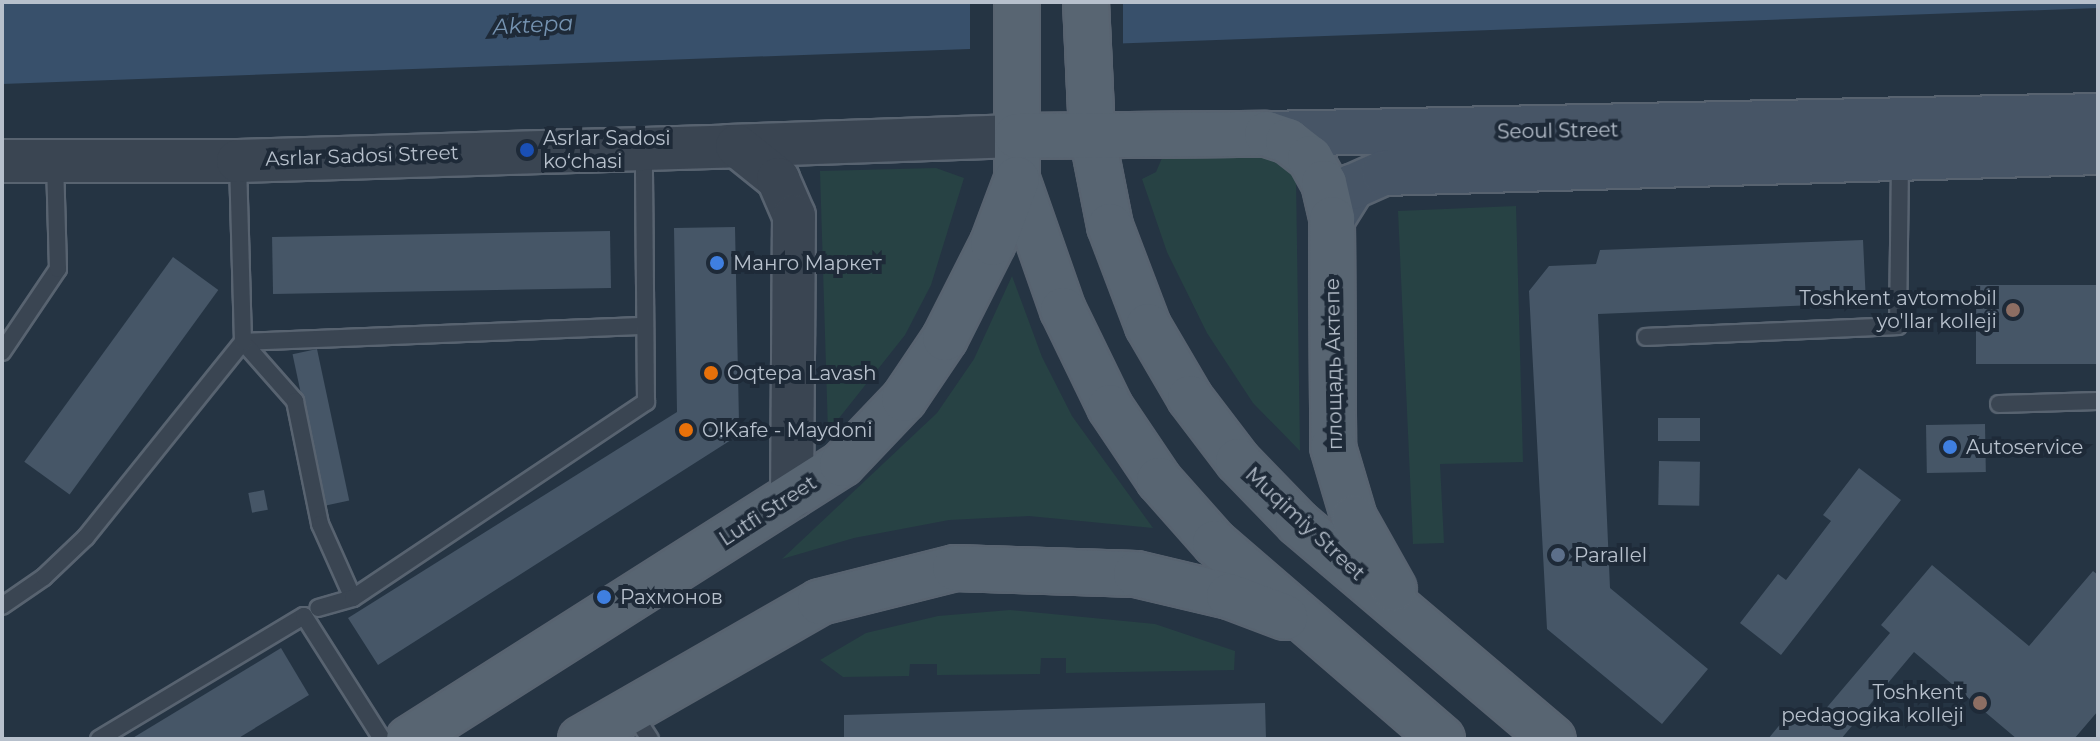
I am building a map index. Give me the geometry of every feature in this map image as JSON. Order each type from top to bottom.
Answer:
[{"type":"main road","points":[[1017,2],[1017,179],[1063,310],[1134,444],[1215,543],[1442,739]]},
{"type":"main road","name":"Muqimiy Street","points":[[1086,2],[1092,135],[1110,226],[1132,290],[1190,398],[1267,492],[1423,630],[1553,739]]},
{"type":"main road","name":"Seoul Street","points":[[1017,136],[1267,134],[2098,116]]},
{"type":"main road","name":"площадь Актепе","points":[[1267,134],[1310,158],[1326,189],[1332,219],[1333,447],[1338,472],[1365,542],[1423,630]]},
{"type":"main road","points":[[1332,219],[1352,187],[1384,173],[2098,152]]},
{"type":"main road","name":"Lutfi Street","points":[[409,739],[842,464],[880,428],[925,369],[993,243],[1017,179]]},
{"type":"main road","points":[[581,739],[640,724],[820,602],[955,568],[1136,574],[1229,596],[1310,627]]},
{"type":"street","name":"Asrlar Sadosi Street","points":[[2,161],[55,158],[238,161],[1017,136]]},
{"type":"street","name":"Asrlar Sadosi Street","points":[[723,146],[737,146],[769,169],[785,189],[794,216],[792,497]]},
{"type":"lane","points":[[318,608],[353,598],[646,402],[644,148]]},
{"type":"lane","points":[[2,352],[58,269],[55,158]]},
{"type":"lane","points":[[1646,337],[1898,326],[1900,158]]},
{"type":"lane","points":[[238,161],[243,342],[295,401],[320,524],[353,598]]},
{"type":"lane","points":[[2,606],[44,577],[86,537],[243,342],[645,326]]},
{"type":"lane","points":[[1999,404],[2098,401]]},
{"type":"lane","points":[[99,739],[304,616],[382,739]]},
{"type":"green space","points":[[1270,155],[1287,162],[1296,178],[1300,451],[1253,403],[1207,333],[1167,252],[1142,179],[1156,172],[1162,158]]},
{"type":"green space","points":[[936,168],[964,178],[931,285],[905,335],[828,432],[820,171]]},
{"type":"green space","points":[[1516,206],[1523,462],[1440,464],[1444,543],[1413,544],[1398,211]]},
{"type":"green space","points":[[1012,276],[1042,357],[1072,416],[1153,528],[1029,516],[949,520],[854,538],[782,559],[937,413],[974,359]]},
{"type":"green space","points":[[1010,610],[1155,624],[1235,651],[1234,670],[1066,673],[1066,658],[1041,658],[1040,674],[937,675],[937,664],[910,664],[909,676],[843,677],[820,660],[866,633],[938,616]]},
{"type":"water","name":"Aktepa","points":[[2,2],[2098,2],[2098,8],[2,84]]},
{"type":"pier","points":[[970,2],[1123,2],[1123,50],[970,50]]},
{"type":"building","points":[[735,227],[739,422],[731,440],[378,665],[348,618],[677,412],[674,228]]},
{"type":"building","points":[[610,231],[611,288],[273,294],[272,237]]},
{"type":"building","points":[[1863,240],[1866,303],[1598,314],[1610,588],[1708,669],[1662,724],[1547,629],[1529,291],[1549,266],[1596,264],[1600,250]]},
{"type":"building","points":[[173,257],[218,290],[70,495],[24,462]]},
{"type":"building","points":[[1976,285],[2098,285],[2098,364],[1976,364]]},
{"type":"building","points":[[317,349],[349,501],[325,506],[293,354]]},
{"type":"building","points":[[1658,418],[1700,418],[1700,441],[1658,441]]},
{"type":"building","points":[[1985,424],[1986,472],[1927,473],[1926,425]]},
{"type":"building","points":[[1659,461],[1700,462],[1699,506],[1658,505]]},
{"type":"building","points":[[1859,468],[1901,500],[1781,655],[1740,623],[1778,574],[1786,580],[1831,521],[1823,515]]},
{"type":"building","points":[[264,490],[268,510],[252,513],[248,493]]},
{"type":"building","points":[[1932,565],[2029,646],[2093,571],[2098,575],[2098,711],[2074,739],[2017,739],[1914,652],[1841,739],[1768,739],[1793,709],[1812,725],[1890,633],[1881,625]]},
{"type":"building","points":[[281,648],[309,695],[237,739],[131,739]]},
{"type":"building","points":[[1265,703],[1266,739],[844,739],[844,715]]},
{"type":"place","name":"Asrlar Sadosi ko‘chasi","points":[[527,150]]},
{"type":"place","name":"Манго Маркет","points":[[717,263]]},
{"type":"place","name":"Toshkent avtomobil yo'llar kolleji","points":[[2013,310]]},
{"type":"place","name":"Oqtepa Lavash","points":[[711,373]]},
{"type":"place","name":"O!Kafe - Maydoni","points":[[686,430]]},
{"type":"place","name":"Autoservice","points":[[1950,447]]},
{"type":"place","name":"Parallel","points":[[1558,555]]},
{"type":"place","name":"Рахмонов","points":[[604,597]]},
{"type":"place","name":"Toshkent pedagogika kolleji","points":[[1980,703]]}]
